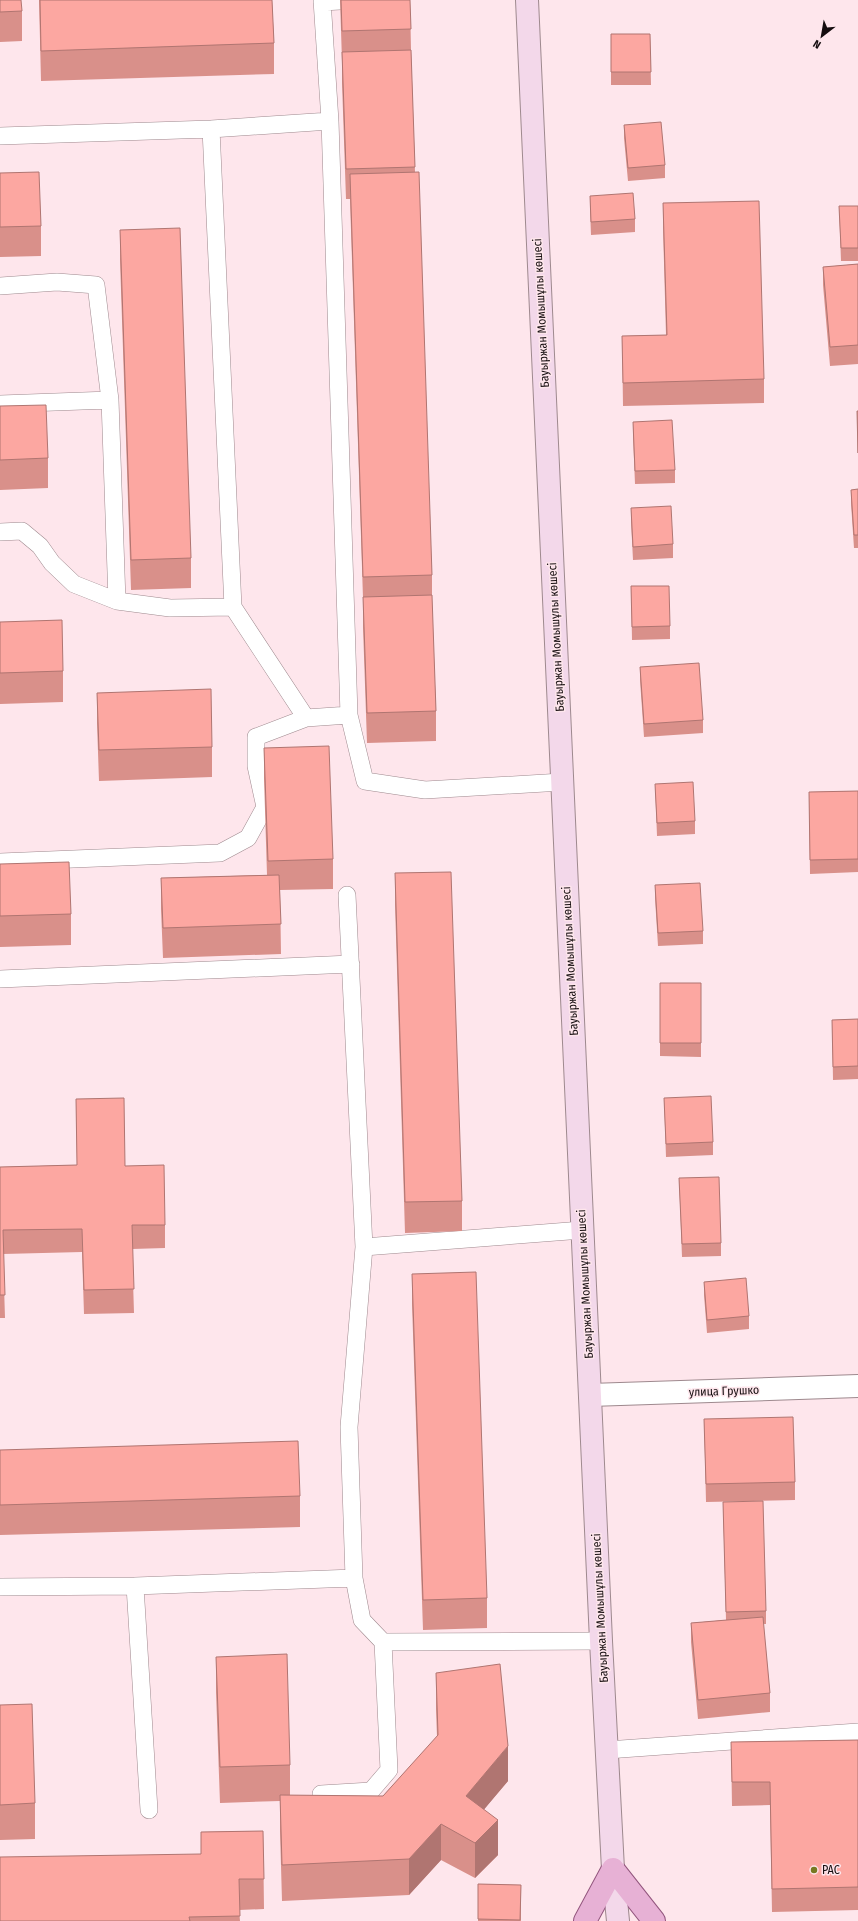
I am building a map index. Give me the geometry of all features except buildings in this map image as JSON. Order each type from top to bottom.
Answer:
[{"type":"main road","points":[[585,1921],[613,1870],[654,1921]]},
{"type":"street","name":"Бауыржан Момышұлы көшесі","points":[[527,0],[606,1750],[613,1870],[618,1921]]},
{"type":"street","name":"улица Грушко","points":[[590,1395],[858,1386]]},
{"type":"lane","points":[[358,0],[322,1],[330,121],[349,715],[365,781],[425,790],[562,782]]},
{"type":"lane","points":[[0,136],[211,129],[330,121]]},
{"type":"lane","points":[[211,129],[233,607],[306,718]]},
{"type":"lane","points":[[0,286],[57,282],[96,285],[110,400],[117,601]]},
{"type":"lane","points":[[0,404],[110,400]]},
{"type":"lane","points":[[0,532],[22,531],[40,546],[52,563],[74,584],[117,601],[170,608],[233,607]]},
{"type":"lane","points":[[0,862],[220,853],[248,838],[265,807],[256,766],[256,737],[306,718],[349,715]]},
{"type":"lane","points":[[321,1794],[371,1791],[389,1770],[384,1642],[362,1620],[354,1578],[349,1427],[364,1247],[347,896]]},
{"type":"lane","points":[[0,979],[351,964]]},
{"type":"lane","points":[[364,1247],[582,1230]]},
{"type":"lane","points":[[0,1587],[136,1586],[354,1578]]},
{"type":"lane","points":[[136,1586],[149,1810]]},
{"type":"lane","points":[[384,1642],[601,1641]]},
{"type":"lane","points":[[606,1750],[858,1732]]},
{"type":"place","name":"РАС","points":[[814,1870]]}]
